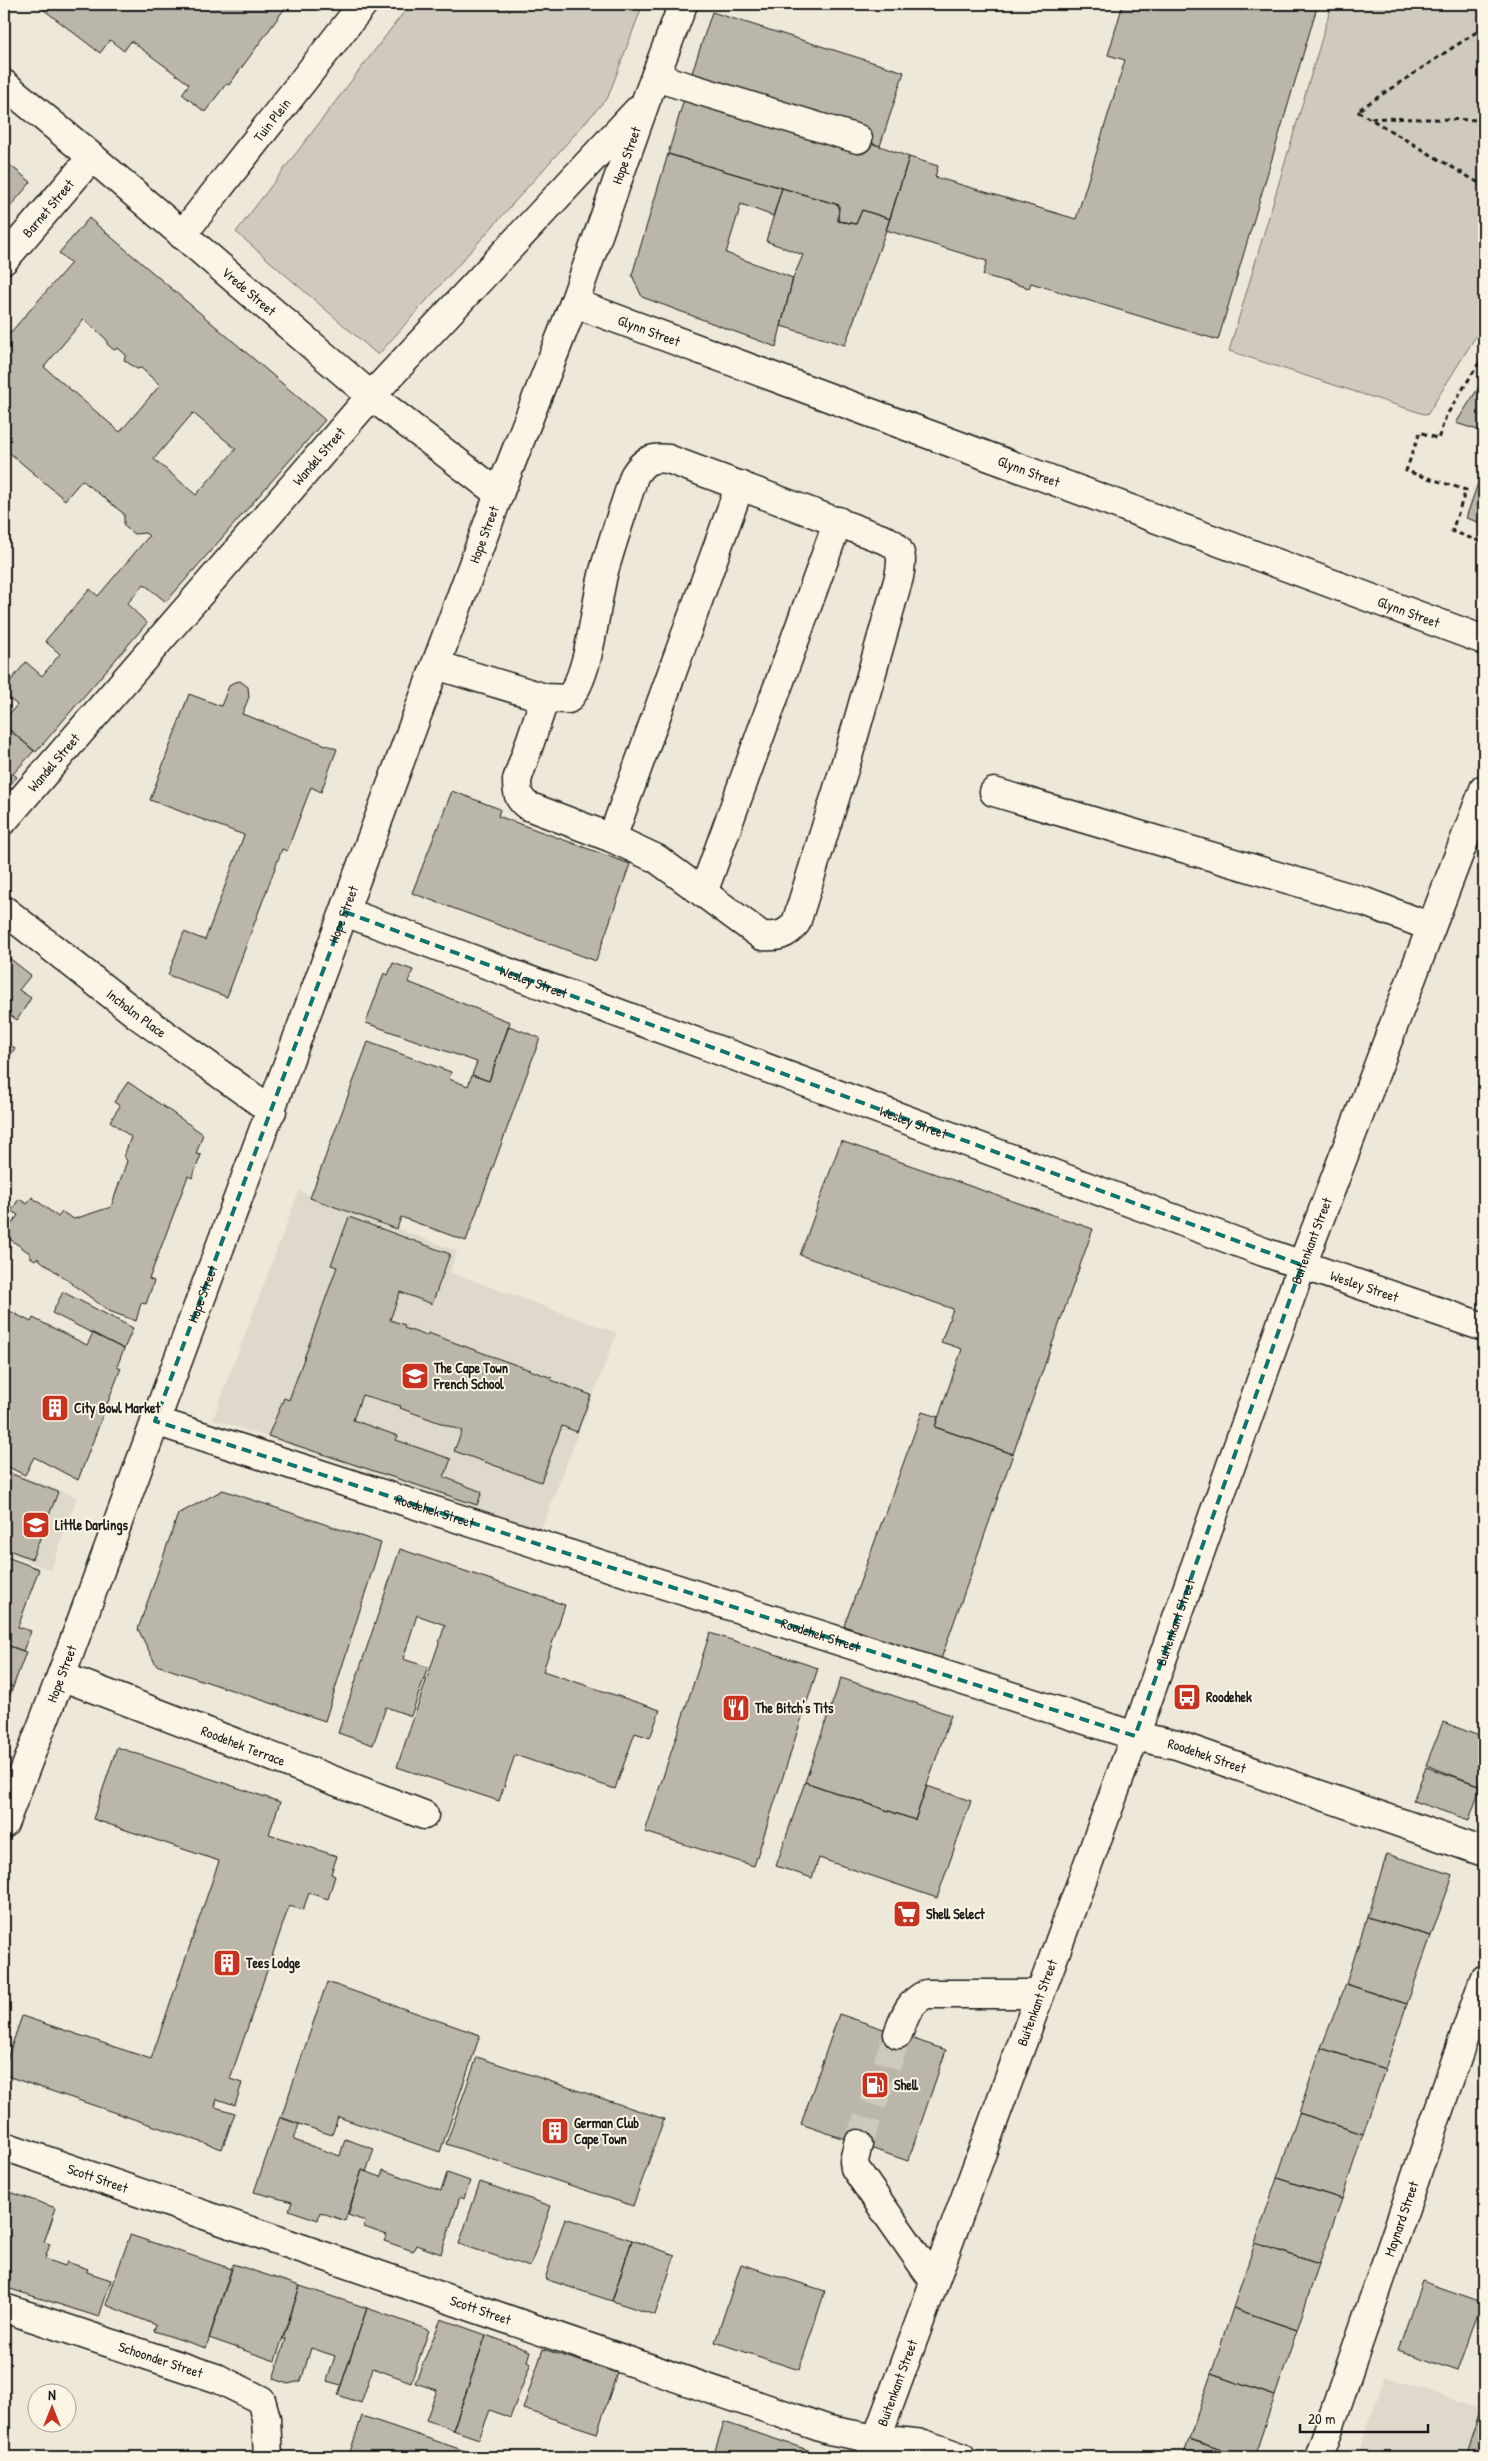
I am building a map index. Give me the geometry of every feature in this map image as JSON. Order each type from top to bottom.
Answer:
[{"type":"street","name":"Tuin Plein","points":[[182,235],[363,4]]},
{"type":"street","name":"Hope Street","points":[[4,1824],[272,1111],[499,494],[574,303],[645,103],[684,4]]},
{"type":"street","points":[[655,77],[858,139]]},
{"type":"street","name":"Vrede Street","points":[[4,84],[371,396],[499,494]]},
{"type":"street","name":"Wandel Street","points":[[4,820],[371,396],[645,103]]},
{"type":"street","name":"Barnet Street","points":[[4,260],[92,157]]},
{"type":"street","name":"Glynn Street","points":[[574,303],[1484,640]]},
{"type":"street","points":[[436,665],[545,698],[568,699],[581,682],[604,571],[634,476],[641,464],[648,459],[668,458],[838,522],[896,545],[902,557],[902,564],[849,753],[796,923],[789,932],[777,936],[762,936],[657,859],[612,838],[528,806],[520,801],[517,791],[517,780],[545,698]]},
{"type":"street","points":[[612,838],[740,485]]},
{"type":"street","points":[[703,893],[838,522]]},
{"type":"street","name":"Buitenkant Street","points":[[873,2448],[1135,1736],[1302,1265],[1484,788]]},
{"type":"street","points":[[994,792],[1365,902],[1431,927]]},
{"type":"street","name":"Incholm Place","points":[[4,910],[139,1016],[272,1111]]},
{"type":"street","name":"Wesley Street","points":[[345,912],[1302,1265],[1484,1327]]},
{"type":"street","name":"Roodehek Street","points":[[155,1421],[1135,1736],[1177,1746],[1484,1852]]},
{"type":"street","name":"Roodehek Terrace","points":[[61,1676],[424,1815]]},
{"type":"street","name":"Maynard Street","points":[[1319,2457],[1484,1979]]},
{"type":"street","points":[[898,2034],[908,2006],[926,1994],[1040,1994]]},
{"type":"street","points":[[858,2144],[854,2160],[855,2168],[934,2282]]},
{"type":"street","name":"Scott Street","points":[[4,2146],[829,2430],[873,2448],[924,2444],[961,2457]]},
{"type":"street","name":"Schoonder Street","points":[[4,2308],[219,2379],[261,2400],[266,2418],[268,2457]]},
{"type":"path","points":[[1484,27],[1357,111],[1484,186]]},
{"type":"path","points":[[1370,118],[1484,120]]},
{"type":"path","points":[[1484,354],[1446,416],[1438,439],[1420,432],[1406,471],[1466,490],[1452,531],[1484,543]]},
{"type":"highlighted area","points":[[345,912],[1302,1265],[1135,1736],[155,1421]]},
{"type":"shaded area","points":[[410,4],[643,4],[608,97],[378,355],[236,232]]},
{"type":"shaded area","points":[[1332,4],[1484,4],[1484,323],[1427,415],[1229,351]]},
{"type":"shaded area","name":"The Cape Town French School","points":[[299,1191],[457,1251],[450,1272],[617,1333],[541,1530],[213,1419]]},
{"type":"shaded area","name":"Little Darlings","points":[[4,1469],[77,1497],[51,1570],[4,1552]]},
{"type":"shaded area","points":[[1385,2376],[1484,2410],[1484,2457],[1357,2457]]},
{"type":"building","points":[[49,4],[288,4],[229,85],[226,84],[205,112],[182,94],[189,84],[131,41],[124,51],[110,40],[100,53],[44,10]]},
{"type":"building","points":[[1123,4],[1318,4],[1218,340],[1031,283],[1029,288],[983,275],[987,261],[886,230],[909,157],[938,166],[935,177],[1076,219],[1125,60],[1108,55]]},
{"type":"building","points":[[712,12],[904,72],[880,146],[688,85]]},
{"type":"building","points":[[688,85],[909,157],[890,219],[862,210],[856,224],[838,221],[839,205],[668,154]]},
{"type":"building","points":[[4,152],[9,157],[6,162],[31,182],[4,214]]},
{"type":"building","points":[[668,154],[782,188],[773,216],[741,204],[726,253],[793,278],[776,347],[642,297],[632,275]]},
{"type":"building","points":[[782,188],[839,205],[838,221],[856,224],[862,210],[890,219],[845,345],[781,326],[793,278],[803,255],[766,241]]},
{"type":"building","points":[[89,218],[325,420],[166,602],[144,584],[127,604],[147,623],[36,752],[4,725],[4,720],[17,705],[4,694],[4,689],[26,662],[42,676],[60,654],[45,641],[90,589],[98,596],[149,536],[145,533],[134,534],[124,526],[124,514],[82,480],[65,500],[4,448],[4,340],[71,263],[59,253]],"holes":[[[84,319],[107,340],[107,344],[114,350],[118,348],[126,355],[124,360],[137,369],[141,368],[160,385],[120,432],[44,367]],[[193,413],[236,449],[196,495],[154,459]]]},
{"type":"building","points":[[1484,379],[1484,432],[1456,423]]},
{"type":"building","points":[[1479,480],[1484,482],[1484,524],[1466,518]]},
{"type":"building","points":[[240,681],[248,687],[249,697],[242,714],[337,749],[321,792],[311,787],[287,851],[282,849],[227,997],[168,975],[184,932],[205,940],[244,835],[150,800],[189,694],[221,706],[229,686]]},
{"type":"building","points":[[4,725],[34,751],[13,774],[17,777],[4,792]]},
{"type":"building","points":[[452,791],[500,809],[498,816],[630,864],[596,961],[412,893]]},
{"type":"building","points":[[4,954],[31,975],[19,990],[31,998],[17,1020],[6,1012],[4,1016]]},
{"type":"building","points":[[393,963],[413,970],[408,982],[510,1022],[489,1081],[472,1075],[477,1062],[366,1023],[384,973],[388,975]]},
{"type":"building","points":[[509,1026],[540,1038],[466,1241],[401,1217],[397,1229],[310,1198],[368,1042],[451,1072],[449,1079],[468,1086],[472,1075],[489,1081]]},
{"type":"building","points":[[4,1041],[15,1048],[4,1065]]},
{"type":"building","points":[[128,1082],[203,1134],[196,1154],[201,1155],[192,1178],[188,1176],[149,1279],[154,1281],[146,1304],[141,1303],[136,1321],[109,1311],[37,1258],[35,1260],[29,1256],[31,1254],[4,1235],[18,1215],[11,1211],[19,1199],[27,1204],[32,1197],[58,1217],[62,1212],[74,1219],[111,1207],[127,1161],[124,1156],[131,1137],[110,1121],[120,1106],[114,1102]]},
{"type":"building","points":[[841,1141],[1093,1229],[1013,1454],[935,1427],[962,1349],[941,1342],[953,1309],[800,1255]]},
{"type":"building","points":[[349,1217],[450,1254],[432,1304],[400,1292],[390,1320],[405,1325],[404,1328],[427,1336],[428,1333],[552,1378],[551,1380],[591,1395],[577,1432],[562,1426],[541,1482],[454,1451],[462,1431],[400,1408],[401,1406],[362,1395],[353,1420],[398,1436],[396,1440],[451,1459],[444,1477],[482,1492],[477,1505],[268,1436],[284,1398],[289,1400],[337,1267],[331,1265]]},
{"type":"building","points":[[63,1292],[133,1328],[124,1349],[52,1313]]},
{"type":"building","name":"City Bowl Market","points":[[4,1308],[31,1322],[33,1318],[87,1345],[93,1333],[124,1349],[117,1366],[121,1368],[78,1480],[34,1457],[25,1475],[4,1465],[9,1451],[4,1448]]},
{"type":"building","points":[[922,1412],[938,1417],[935,1427],[1013,1454],[941,1659],[844,1626]]},
{"type":"building","name":"Little Darlings","points":[[4,1471],[58,1492],[32,1559],[4,1548]]},
{"type":"building","points":[[223,1490],[381,1543],[325,1721],[156,1665],[138,1629],[178,1514]]},
{"type":"building","points":[[400,1549],[565,1605],[543,1671],[660,1710],[650,1738],[635,1733],[615,1789],[515,1755],[499,1801],[397,1767],[445,1625],[417,1615],[403,1659],[428,1667],[411,1716],[386,1707],[373,1745],[338,1733]]},
{"type":"building","points":[[4,1556],[39,1569],[18,1627],[31,1631],[23,1651],[4,1644]]},
{"type":"building","points":[[710,1633],[818,1668],[754,1866],[645,1832]]},
{"type":"building","points":[[4,1644],[26,1652],[13,1687],[4,1683]]},
{"type":"building","points":[[841,1678],[951,1715],[915,1820],[805,1782]]},
{"type":"building","points":[[4,1683],[13,1687],[4,1711]]},
{"type":"building","points":[[1443,1722],[1484,1738],[1484,1779],[1481,1786],[1426,1765]]},
{"type":"building","name":"Tees Lodge","points":[[117,1747],[280,1802],[269,1834],[337,1856],[331,1874],[335,1876],[328,1899],[309,1893],[303,1910],[289,1906],[230,2079],[242,2083],[235,2105],[217,2099],[215,2107],[235,2113],[222,2149],[4,2075],[4,2068],[22,2016],[151,2059],[219,1861],[93,1819]]},
{"type":"building","points":[[1426,1767],[1481,1786],[1469,1820],[1413,1801]]},
{"type":"building","points":[[805,1782],[915,1820],[927,1786],[971,1801],[937,1898],[819,1858],[812,1878],[776,1866]]},
{"type":"building","points":[[1387,1854],[1453,1875],[1431,1936],[1367,1917]]},
{"type":"building","points":[[1367,1917],[1431,1936],[1407,2004],[1346,1984]]},
{"type":"building","points":[[327,1982],[480,2035],[440,2152],[338,2117],[332,2135],[281,2118]]},
{"type":"building","points":[[1346,1984],[1407,2004],[1385,2069],[1321,2048]]},
{"type":"building","points":[[839,2014],[946,2050],[908,2161],[801,2124]]},
{"type":"building","points":[[1321,2048],[1385,2069],[1363,2134],[1299,2113]]},
{"type":"building","name":"German Club Cape Town","points":[[477,2057],[664,2119],[633,2206],[446,2144]]},
{"type":"building","points":[[1299,2113],[1363,2134],[1342,2199],[1277,2178]]},
{"type":"building","points":[[280,2117],[299,2124],[294,2140],[340,2156],[345,2139],[374,2149],[366,2172],[362,2170],[345,2221],[320,2212],[318,2220],[289,2210],[292,2202],[254,2192]]},
{"type":"building","points":[[362,2170],[381,2177],[383,2170],[441,2191],[447,2173],[470,2181],[464,2199],[460,2197],[441,2254],[416,2245],[413,2251],[384,2241],[387,2235],[364,2227],[365,2221],[348,2215]]},
{"type":"building","points":[[1277,2178],[1342,2199],[1319,2264],[1255,2243]]},
{"type":"building","points":[[480,2182],[551,2206],[530,2267],[459,2244]]},
{"type":"building","points":[[4,2190],[56,2208],[44,2242],[50,2244],[45,2259],[65,2266],[67,2262],[88,2269],[87,2272],[111,2280],[99,2317],[4,2287]]},
{"type":"building","points":[[565,2218],[632,2240],[612,2301],[545,2279]]},
{"type":"building","points":[[130,2235],[232,2269],[206,2348],[154,2331],[156,2325],[106,2305]]},
{"type":"building","points":[[632,2240],[675,2255],[655,2315],[612,2301]]},
{"type":"building","points":[[1255,2243],[1319,2264],[1297,2330],[1233,2308]]},
{"type":"building","points":[[233,2264],[300,2286],[275,2361],[209,2338]]},
{"type":"building","points":[[741,2264],[825,2291],[799,2370],[715,2342]]},
{"type":"building","points":[[1422,2281],[1482,2302],[1458,2371],[1398,2350]]},
{"type":"building","points":[[300,2286],[367,2308],[341,2385],[327,2381],[335,2356],[311,2348],[301,2381],[288,2384],[273,2379],[286,2339],[283,2339]]},
{"type":"building","points":[[367,2308],[429,2330],[411,2382],[373,2368],[361,2403],[338,2395]]},
{"type":"building","points":[[1233,2308],[1297,2330],[1275,2396],[1211,2374]]},
{"type":"building","points":[[441,2319],[486,2335],[453,2430],[426,2420],[437,2390],[415,2383]]},
{"type":"building","points":[[486,2335],[530,2351],[527,2361],[531,2363],[510,2418],[490,2410],[479,2439],[453,2430]]},
{"type":"building","points":[[543,2349],[617,2373],[597,2433],[523,2409]]},
{"type":"building","points":[[1211,2374],[1275,2396],[1254,2457],[1242,2457],[1189,2439]]},
{"type":"building","points":[[1479,2413],[1484,2415],[1484,2457],[1464,2457]]},
{"type":"building","points":[[362,2416],[483,2457],[365,2457],[350,2452]]},
{"type":"building","points":[[724,2422],[820,2454],[819,2457],[713,2457]]},
{"type":"building","points":[[1189,2439],[1242,2457],[1183,2457]]},
{"type":"tunnel","points":[[858,2144],[898,2034]]},
{"type":"place","name":"The Cape Town French School","points":[[415,1376]]},
{"type":"place","name":"City Bowl Market","points":[[55,1408]]},
{"type":"place","name":"Little Darlings","points":[[36,1525]]},
{"type":"place","name":"Roodehek","points":[[1187,1697]]},
{"type":"place","name":"The Bitch's Tits","points":[[736,1708]]},
{"type":"place","name":"Shell Select","points":[[907,1914]]},
{"type":"place","name":"Tees Lodge","points":[[227,1963]]},
{"type":"place","name":"Shell","points":[[875,2085]]},
{"type":"place","name":"German Club Cape Town","points":[[555,2131]]}]
